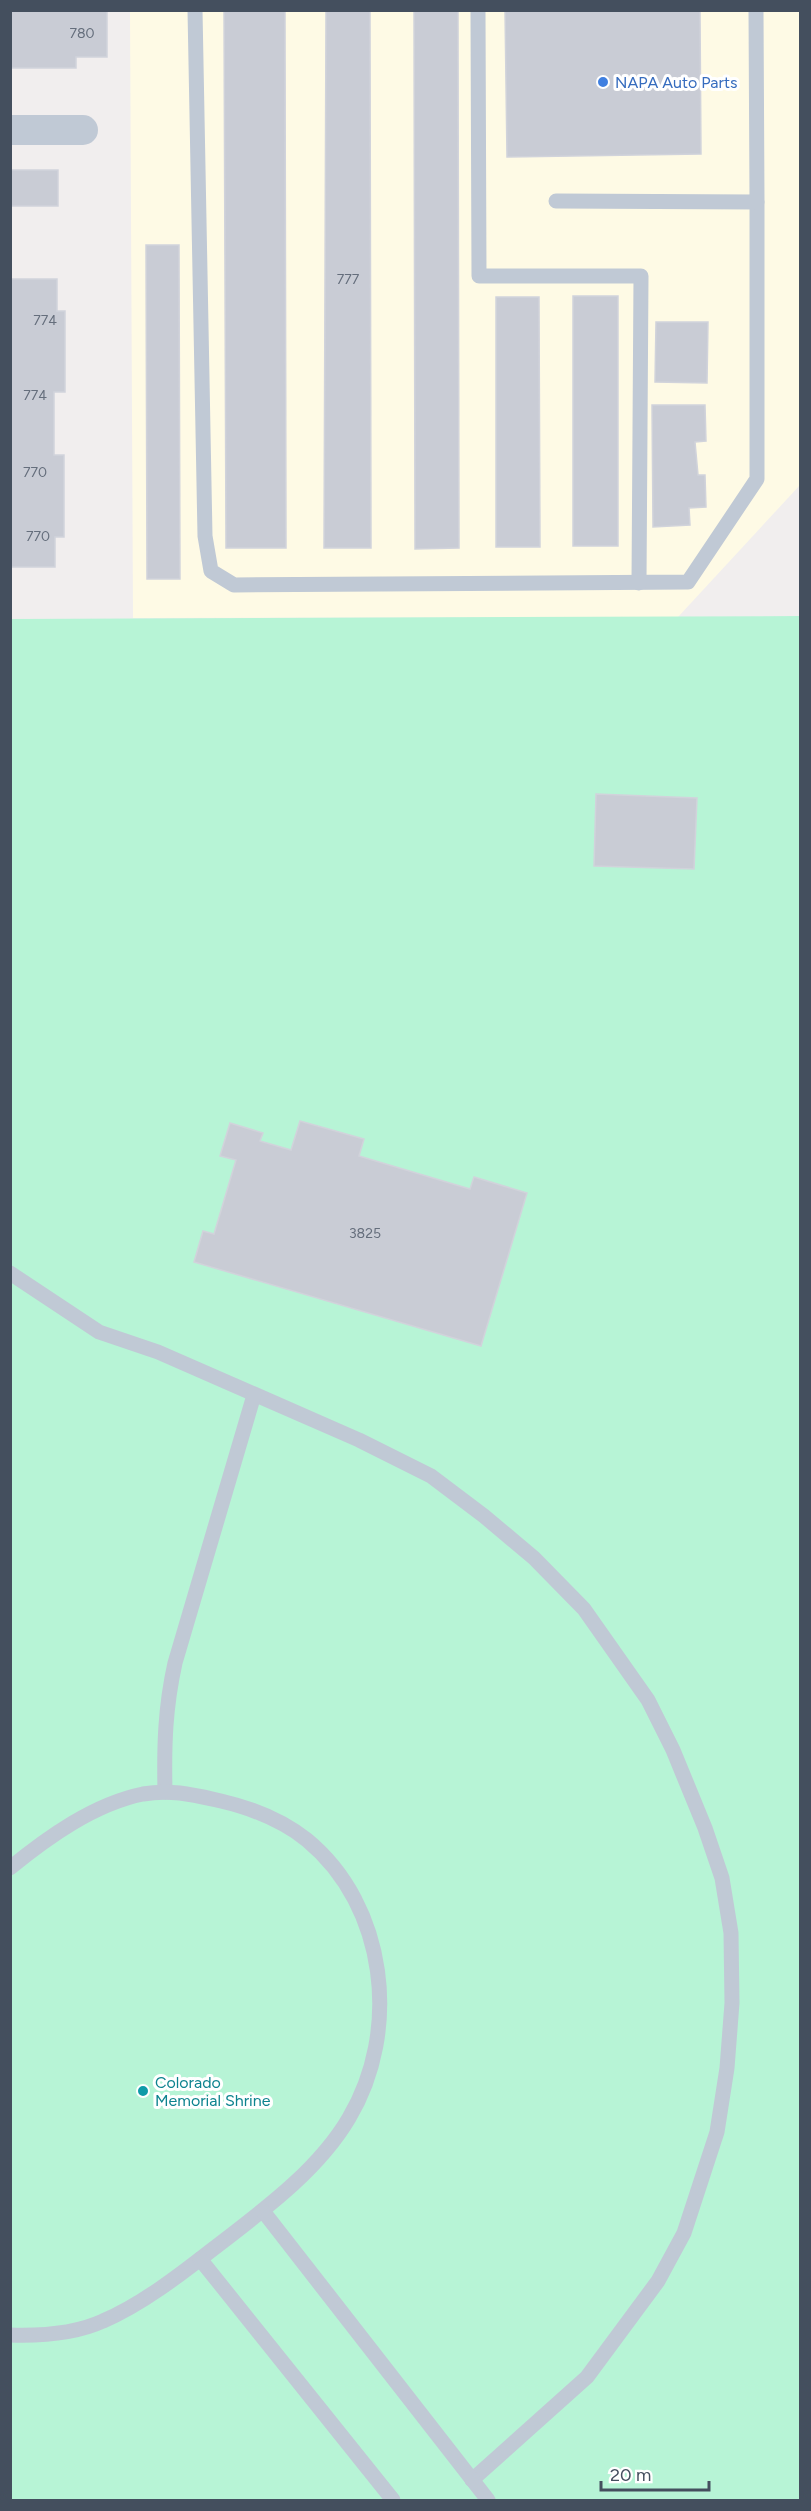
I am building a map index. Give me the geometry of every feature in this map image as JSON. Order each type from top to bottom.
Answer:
[{"type":"street","points":[[10,130],[83,130]]},
{"type":"lane","points":[[195,10],[205,536],[211,572],[234,585],[688,582],[757,479],[756,10]]},
{"type":"lane","points":[[478,10],[479,276],[641,276],[639,583]]},
{"type":"lane","points":[[555,201],[757,202]]},
{"type":"lane","points":[[10,1273],[99,1332],[158,1352],[359,1440],[431,1476],[534,1558],[584,1609],[648,1700],[673,1750],[722,1878],[731,1933],[732,2003],[727,2068],[717,2132],[684,2233],[658,2281],[587,2377],[472,2480]]},
{"type":"lane","points":[[165,1792],[164,1732],[175,1663],[254,1395]]},
{"type":"lane","points":[[10,1868],[70,1824],[103,1808],[142,1795],[178,1791],[231,1804],[266,1816],[306,1839],[331,1864],[352,1892],[366,1923],[380,1988],[380,2024],[375,2058],[365,2087],[350,2118],[327,2150],[263,2211],[200,2259],[103,2322],[65,2333],[10,2335]]},
{"type":"lane","points":[[263,2211],[488,2500]]},
{"type":"lane","points":[[200,2259],[393,2500]]},
{"type":"shaded area","points":[[130,11],[800,11],[800,485],[678,617],[133,618]]},
{"type":"green space","points":[[800,616],[800,2500],[11,2500],[10,619]]},
{"type":"building","points":[[10,10],[107,10],[107,57],[76,57],[76,68],[10,68]]},
{"type":"building","points":[[224,10],[285,10],[286,548],[226,548]]},
{"type":"building","points":[[326,10],[370,10],[371,548],[324,548]]},
{"type":"building","points":[[414,10],[458,10],[459,548],[415,549]]},
{"type":"building","name":"NAPA Auto Parts","points":[[505,10],[700,10],[701,154],[507,157]]},
{"type":"building","points":[[10,170],[58,170],[58,206],[10,206]]},
{"type":"building","points":[[146,245],[179,245],[180,579],[147,579]]},
{"type":"building","points":[[10,279],[57,279],[57,311],[65,311],[65,392],[54,392],[54,455],[64,455],[64,537],[55,537],[55,567],[10,567]]},
{"type":"building","points":[[573,296],[618,296],[618,546],[573,546]]},
{"type":"building","points":[[496,297],[539,297],[540,547],[496,547]]},
{"type":"building","points":[[656,322],[708,322],[707,383],[655,382]]},
{"type":"building","points":[[652,405],[705,405],[706,441],[695,442],[698,475],[705,475],[706,507],[689,508],[690,525],[653,527]]},
{"type":"building","points":[[596,794],[697,798],[694,869],[594,866]]},
{"type":"building","points":[[300,1121],[364,1139],[359,1156],[470,1189],[474,1177],[527,1193],[481,1346],[194,1262],[203,1231],[214,1234],[236,1160],[220,1156],[230,1123],[263,1133],[260,1141],[291,1150]]},
{"type":"place","name":"NAPA Auto Parts","points":[[603,82]]},
{"type":"place","name":"Colorado Memorial Shrine","points":[[143,2091]]}]
